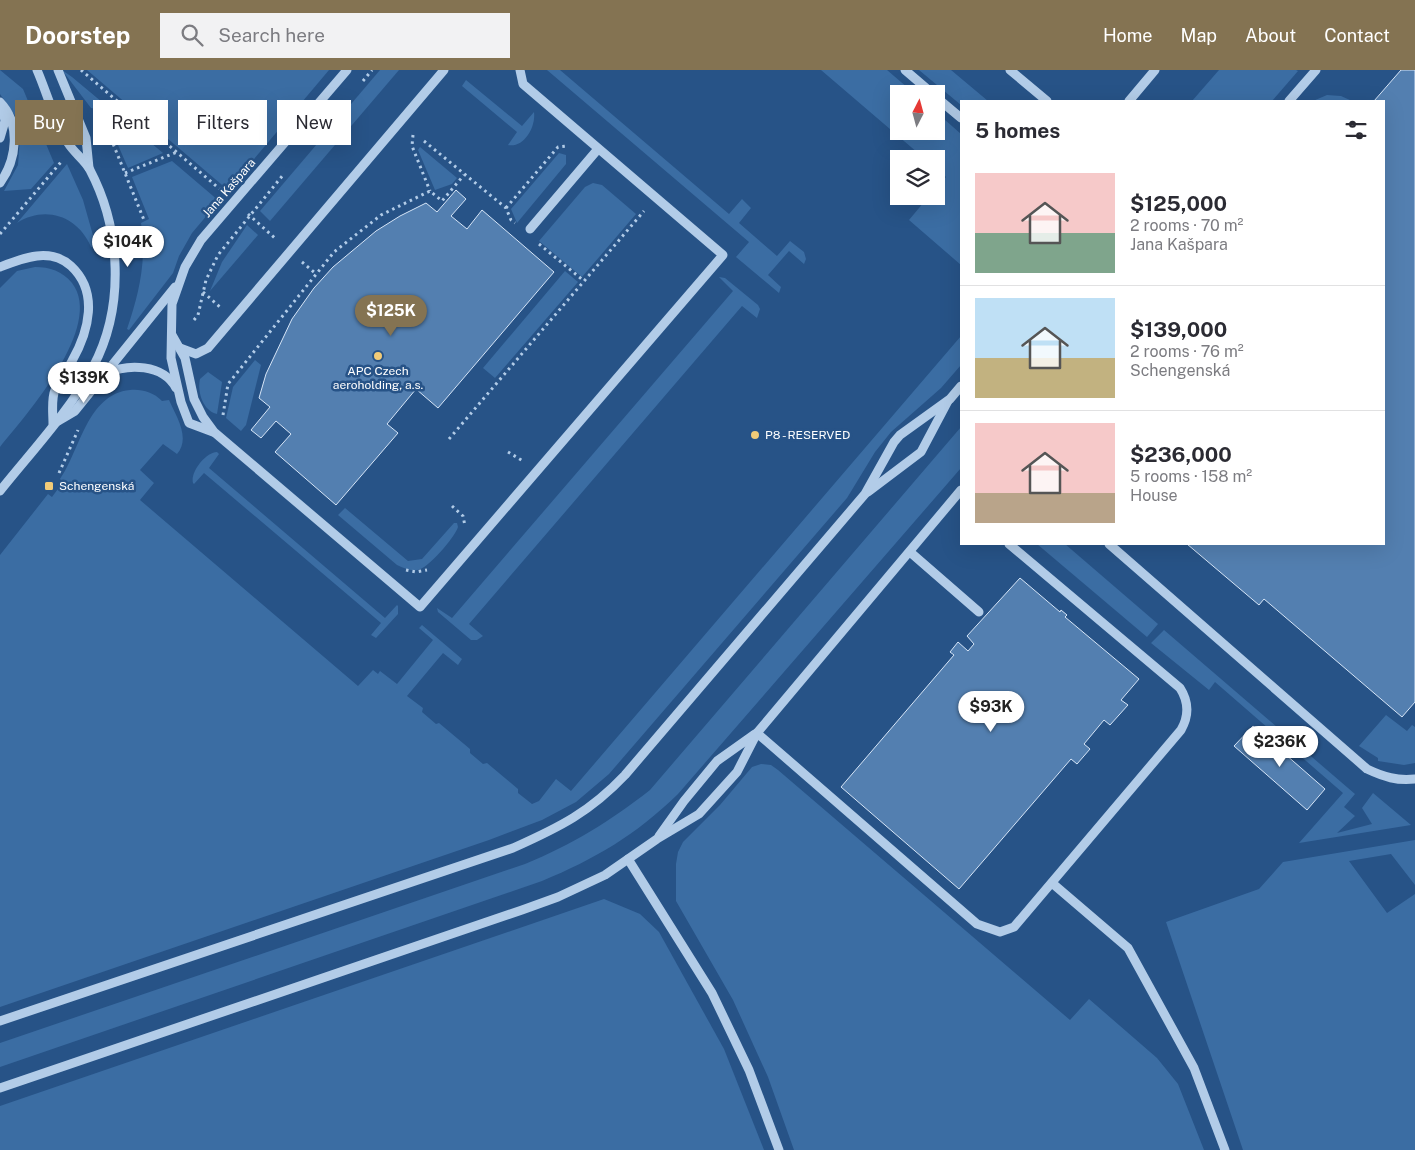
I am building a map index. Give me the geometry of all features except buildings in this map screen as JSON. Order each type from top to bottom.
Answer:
[{"type":"street","points":[[0,491],[76,394],[95,363],[106,337],[113,304],[116,270],[112,236],[103,201],[89,168],[68,143],[37,70]]},
{"type":"street","points":[[58,70],[86,138],[89,168]]},
{"type":"street","name":"Jana Kašpara","points":[[178,283],[201,240],[347,70]]},
{"type":"street","points":[[180,347],[196,354],[208,348],[444,70]]},
{"type":"street","points":[[172,335],[185,358],[194,398],[202,417],[214,432],[420,607],[723,255],[523,84],[520,70]]},
{"type":"street","points":[[905,70],[922,85]]},
{"type":"street","points":[[1010,70],[1046,100]]},
{"type":"street","points":[[1130,100],[1155,70]]},
{"type":"street","points":[[1290,100],[1316,70]]},
{"type":"street","points":[[0,102],[5,121],[0,138]]},
{"type":"street","points":[[0,102],[8,111],[14,141],[13,157],[0,182]]},
{"type":"street","points":[[945,105],[960,117]]},
{"type":"street","points":[[532,234],[598,149]]},
{"type":"street","points":[[0,274],[4,266],[30,256],[59,259],[74,269],[86,285],[88,305],[87,327],[74,358],[54,392],[53,424]]},
{"type":"street","points":[[53,424],[75,411],[178,283]]},
{"type":"street","points":[[178,283],[172,304],[171,358],[178,391],[189,423],[214,432]]},
{"type":"street","points":[[100,379],[113,371],[126,367],[148,368],[165,375],[178,391]]},
{"type":"street","points":[[865,494],[921,452],[950,399],[960,387]]},
{"type":"street","points":[[0,1021],[513,848],[580,816],[604,797],[654,743],[865,494],[900,434],[950,399]]},
{"type":"street","points":[[0,1088],[558,897],[605,875],[657,839],[699,814],[738,772],[757,733],[910,552],[958,501]]},
{"type":"street","points":[[757,733],[984,928],[1000,932],[1014,927],[1181,730],[1187,716],[1187,701],[1180,688],[1010,545]]},
{"type":"street","points":[[1110,545],[1367,769],[1386,778],[1415,779]]},
{"type":"street","points":[[910,552],[979,612]]},
{"type":"street","points":[[657,839],[684,801],[717,761],[757,733]]},
{"type":"street","points":[[628,859],[686,950],[724,1016],[749,1070],[779,1150]]},
{"type":"street","points":[[1052,883],[1128,948],[1194,1068],[1225,1150]]},
{"type":"path","points":[[80,70],[224,193]]},
{"type":"path","points":[[359,85],[372,70]]},
{"type":"path","points":[[417,128],[412,146],[430,191],[442,201],[464,175]]},
{"type":"path","points":[[424,141],[506,208],[511,220],[518,226]]},
{"type":"path","points":[[113,145],[144,220]]},
{"type":"path","points":[[506,208],[558,148],[566,146],[573,150]]},
{"type":"path","points":[[125,173],[176,152]]},
{"type":"path","points":[[0,234],[63,160]]},
{"type":"path","points":[[194,320],[198,316],[203,292],[218,255],[288,169]]},
{"type":"path","points":[[230,422],[222,416],[228,384],[315,273],[334,252],[380,215],[430,191]]},
{"type":"path","points":[[449,439],[645,210]]},
{"type":"path","points":[[245,211],[280,242]]},
{"type":"path","points":[[532,234],[584,281]]},
{"type":"path","points":[[300,260],[315,273]]},
{"type":"path","points":[[203,292],[222,308]]},
{"type":"path","points":[[452,506],[464,520],[462,532]]},
{"type":"path","points":[[403,569],[416,572],[431,568]]},
{"type":"shaded area","points":[[0,70],[23,89],[28,100],[15,100],[15,116],[0,94]]},
{"type":"shaded area","points":[[62,70],[100,100],[93,100],[93,108]]},
{"type":"shaded area","points":[[87,70],[329,70],[304,100],[277,100],[277,132],[267,144],[267,100],[178,100],[178,145],[266,145],[228,190],[168,139],[168,100],[122,100]]},
{"type":"shaded area","points":[[380,70],[399,70],[351,126],[351,104]]},
{"type":"shaded area","points":[[547,70],[560,70],[729,214],[742,199],[751,208],[739,223],[777,256],[790,241],[804,252],[806,259],[804,264],[789,251],[768,275],[781,287],[779,293],[736,257],[749,242]]},
{"type":"shaded area","points":[[821,70],[887,70],[904,85],[890,85],[890,129]]},
{"type":"shaded area","points":[[919,70],[951,70],[987,100],[960,100],[960,104],[945,92],[945,85],[937,85]]},
{"type":"shaded area","points":[[1219,70],[1298,71],[1273,100],[1193,100]]},
{"type":"shaded area","points":[[466,80],[522,126],[534,112],[531,130],[524,140],[514,145],[508,145],[517,132],[462,86]]},
{"type":"shaded area","points":[[1327,95],[1341,96],[1350,100],[1315,100]]},
{"type":"shaded area","points":[[945,120],[960,133],[960,264],[909,220],[922,205],[945,205],[945,150],[914,150],[903,140],[945,140]]},
{"type":"shaded area","points":[[19,145],[46,145],[54,163],[31,189],[4,191],[18,165]]},
{"type":"shaded area","points":[[118,145],[153,145],[163,153],[128,168]]},
{"type":"shaded area","points":[[316,145],[335,145],[270,221],[260,211]]},
{"type":"shaded area","points":[[420,147],[457,178],[452,184],[435,190],[418,150]]},
{"type":"shaded area","points":[[559,153],[566,155],[566,164],[517,223],[511,209]]},
{"type":"shaded area","points":[[172,161],[219,201],[192,233],[179,256],[173,273],[129,330],[127,329],[141,277],[143,237],[141,223],[149,219],[132,177]]},
{"type":"shaded area","points":[[67,164],[83,200],[96,246],[94,248],[91,247],[78,228],[60,217],[39,215],[17,223]]},
{"type":"shaded area","points":[[593,183],[602,185],[636,214],[582,277],[539,241],[585,187]]},
{"type":"shaded area","points":[[247,225],[258,235],[210,291],[222,262]]},
{"type":"shaded area","points":[[35,267],[55,270],[72,283],[79,301],[78,322],[71,345],[58,369],[27,414],[0,447],[0,288],[17,271]]},
{"type":"shaded area","points":[[565,271],[578,282],[495,378],[483,368]]},
{"type":"shaded area","points":[[719,277],[725,278],[758,305],[760,309],[757,318],[742,306],[469,624],[483,636],[477,640],[471,640],[438,612],[437,608],[452,618],[733,291]]},
{"type":"shaded area","points":[[960,337],[960,366],[941,388],[891,432],[875,452],[847,498],[609,774],[576,802],[542,820],[489,840],[0,1007],[0,555],[48,494],[52,497],[63,482],[60,479],[86,426],[104,402],[115,394],[130,390],[151,393],[162,401],[169,400],[181,427],[183,441],[181,448],[177,454],[163,444],[140,470],[154,483],[140,500],[358,686],[373,670],[378,674],[380,671],[397,684],[433,640],[419,628],[422,625],[462,659],[458,665],[443,653],[407,696],[423,708],[422,712],[436,724],[439,723],[470,749],[470,753],[483,764],[487,763],[518,789],[518,793],[532,804],[539,801],[556,779],[571,791]]},
{"type":"shaded area","points":[[255,360],[261,365],[246,425],[241,431],[226,418],[233,387]]},
{"type":"shaded area","points":[[208,372],[222,382],[217,414],[208,409],[200,395],[200,379]]},
{"type":"shaded area","points":[[960,428],[960,469],[678,794],[646,822],[614,845],[580,864],[542,881],[0,1067],[0,1043],[525,864],[575,840],[620,812],[650,790]]},
{"type":"shaded area","points":[[217,452],[219,454],[209,468],[385,618],[398,606],[398,614],[376,638],[371,635],[381,623],[204,473],[193,483],[196,468],[208,455]]},
{"type":"shaded area","points":[[345,508],[408,561],[422,559],[454,523],[457,523],[458,527],[434,559],[422,569],[409,570],[397,565],[338,515]]},
{"type":"shaded area","points":[[1038,545],[1066,545],[1158,624],[1147,637]]},
{"type":"shaded area","points":[[1164,630],[1355,794],[1344,807],[1355,816],[1337,833],[1372,824],[1362,808],[1373,793],[1411,825],[1299,843],[1343,793],[1215,682],[1209,690],[1151,643]]},
{"type":"shaded area","points":[[1386,715],[1407,731],[1412,725],[1415,727],[1415,763],[1404,765],[1378,761],[1378,758],[1359,746]]},
{"type":"shaded area","points":[[761,764],[771,765],[778,770],[1070,1020],[1089,999],[1157,1058],[1178,1084],[1204,1150],[794,1150],[768,1077],[733,1000],[676,901],[676,864],[678,852],[683,842],[720,805],[752,767]]},
{"type":"shaded area","points":[[1415,840],[1415,885],[1391,854],[1349,861],[1387,913],[1415,894],[1415,1150],[1243,1150],[1166,922],[1259,889],[1283,862]]},
{"type":"shaded area","points":[[604,899],[640,914],[659,932],[724,1049],[764,1150],[0,1150],[0,1106]]},
{"type":"place","name":"APC Czech aeroholding, a.s.","points":[[378,356]]},
{"type":"place","name":"P8 - RESERVED","points":[[755,435]]},
{"type":"place","name":"Schengenská","points":[[49,486]]}]
